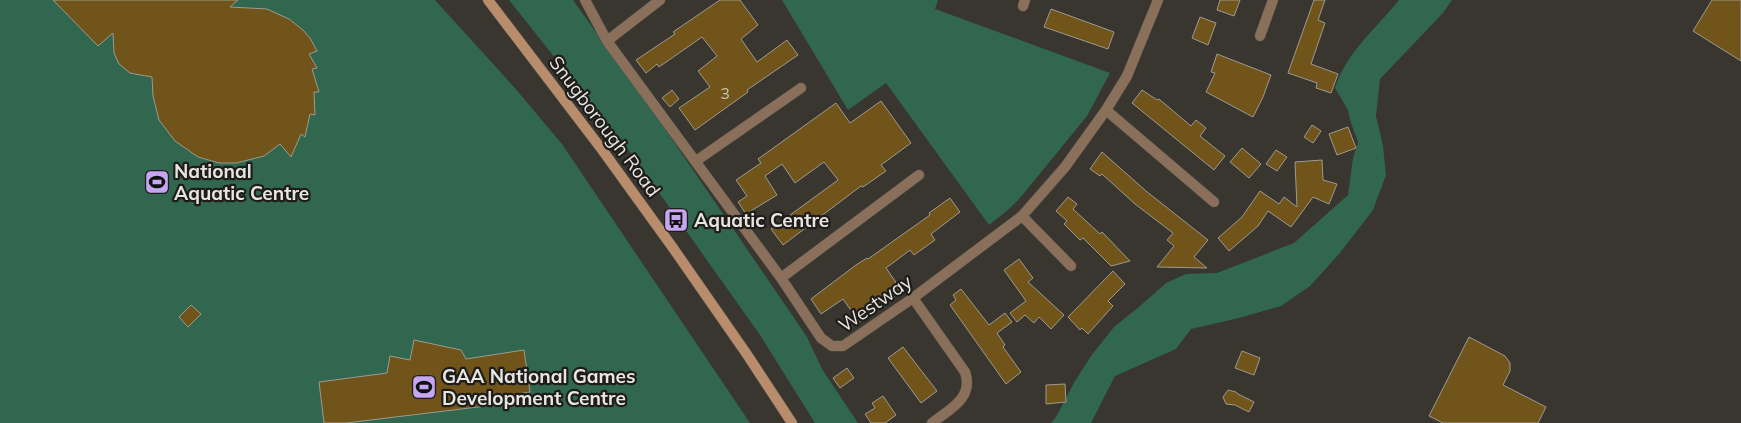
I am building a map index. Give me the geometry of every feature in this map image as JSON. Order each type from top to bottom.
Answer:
[{"type":"main road","name":"Snugborough Road","points":[[488,0],[549,79],[661,232],[746,353],[792,423]]},
{"type":"street","name":"Westway","points":[[585,0],[607,41],[781,278],[821,338],[832,346],[843,346],[913,298],[1022,216],[1065,167],[1106,110],[1127,76],[1158,0]]},
{"type":"street","points":[[607,41],[660,0]]},
{"type":"street","points":[[1260,36],[1272,0]]},
{"type":"street","points":[[696,162],[801,88]]},
{"type":"street","points":[[1106,110],[1214,202]]},
{"type":"street","points":[[781,278],[919,175]]},
{"type":"street","points":[[1022,216],[1071,266]]},
{"type":"street","points":[[913,298],[965,372],[968,381],[967,390],[960,401],[932,423]]},
{"type":"green space","points":[[0,0],[435,0],[514,87],[562,144],[750,423],[0,423]]},
{"type":"green space","points":[[509,0],[573,0],[661,123],[807,337],[822,369],[858,423],[815,423],[760,335],[633,156]]},
{"type":"green space","points":[[782,0],[938,0],[935,9],[1110,73],[1087,116],[1020,198],[989,225],[886,83],[848,110]]},
{"type":"green space","points":[[1399,0],[1452,0],[1443,13],[1380,79],[1376,116],[1383,146],[1386,175],[1373,210],[1339,254],[1310,286],[1281,306],[1191,329],[1176,349],[1115,376],[1091,423],[1051,423],[1091,356],[1114,327],[1166,283],[1186,274],[1217,273],[1294,243],[1348,195],[1353,158],[1358,142],[1348,110],[1335,88],[1340,75],[1354,52]]},
{"type":"building","name":"National Aquatic Centre","points":[[53,0],[238,0],[230,7],[267,9],[289,19],[310,38],[317,51],[309,54],[317,68],[312,69],[319,92],[314,92],[315,115],[310,114],[305,137],[301,134],[291,157],[280,144],[264,156],[236,163],[219,163],[198,157],[175,141],[159,120],[153,96],[152,77],[130,73],[119,64],[114,53],[113,33],[98,46]]},
{"type":"building","points":[[720,0],[740,0],[758,25],[741,39],[757,62],[787,40],[798,55],[747,90],[748,92],[695,130],[679,108],[710,87],[698,71],[717,56],[702,37],[659,67],[657,64],[646,73],[636,60],[675,34],[673,32]]},
{"type":"building","points":[[1220,0],[1240,0],[1234,16],[1217,10]]},
{"type":"building","points":[[1314,0],[1325,0],[1318,20],[1325,23],[1311,64],[1338,74],[1331,93],[1316,88],[1317,83],[1288,73]]},
{"type":"building","points":[[1712,0],[1741,0],[1741,61],[1693,31]]},
{"type":"building","points":[[1051,9],[1114,32],[1108,49],[1044,27]]},
{"type":"building","points":[[1200,17],[1216,23],[1208,45],[1192,38]]},
{"type":"building","points":[[1217,54],[1271,75],[1253,117],[1206,92],[1215,73],[1211,72]]},
{"type":"building","points":[[672,90],[679,99],[670,107],[662,98]]},
{"type":"building","points":[[1142,90],[1157,100],[1159,99],[1191,126],[1196,120],[1206,128],[1200,136],[1225,156],[1214,170],[1132,103]]},
{"type":"building","points":[[881,101],[911,143],[881,165],[886,171],[863,187],[861,186],[783,245],[771,229],[838,180],[824,162],[795,183],[782,164],[765,176],[777,195],[746,214],[738,202],[747,196],[736,180],[761,163],[758,159],[836,103],[850,123]]},
{"type":"building","points":[[1312,125],[1321,131],[1313,143],[1304,137]]},
{"type":"building","points":[[1348,127],[1356,148],[1337,155],[1329,134]]},
{"type":"building","points":[[1242,148],[1261,164],[1249,178],[1230,162]]},
{"type":"building","points":[[1276,150],[1287,157],[1277,171],[1266,164]]},
{"type":"building","points":[[1102,152],[1146,191],[1208,240],[1194,257],[1207,268],[1157,267],[1174,246],[1167,240],[1173,233],[1135,204],[1102,174],[1100,176],[1090,169]]},
{"type":"building","points":[[1322,160],[1323,180],[1337,184],[1329,204],[1313,197],[1291,227],[1268,211],[1258,226],[1229,251],[1218,238],[1242,217],[1260,191],[1279,204],[1284,197],[1297,207],[1295,162]]},
{"type":"building","points":[[1068,197],[1077,204],[1073,209],[1100,234],[1102,232],[1130,261],[1111,266],[1083,238],[1080,240],[1064,224],[1067,221],[1056,211]]},
{"type":"building","points":[[950,198],[960,212],[931,234],[935,240],[914,255],[910,250],[886,268],[902,291],[859,322],[843,299],[821,314],[811,299],[856,265],[868,259],[930,215],[929,213]]},
{"type":"building","points":[[1019,259],[1033,278],[1028,282],[1064,315],[1051,329],[1039,317],[1034,323],[1025,315],[1017,322],[1010,313],[1026,301],[1004,270]]},
{"type":"building","points":[[1113,271],[1125,284],[1108,301],[1113,306],[1088,334],[1082,328],[1080,330],[1068,317]]},
{"type":"building","points":[[961,289],[989,325],[1005,313],[1012,322],[997,333],[1005,345],[1003,347],[1021,372],[1006,384],[950,305],[956,300],[953,295]]},
{"type":"building","points":[[191,305],[201,314],[188,327],[179,317]]},
{"type":"building","points":[[1469,337],[1505,356],[1510,363],[1510,371],[1503,385],[1546,407],[1538,423],[1443,423],[1429,416]]},
{"type":"building","name":"GAA National Games Development Centre","points":[[414,340],[461,350],[466,359],[524,350],[530,392],[482,400],[486,406],[346,423],[324,423],[319,382],[387,373],[390,356],[410,360]]},
{"type":"building","points":[[903,347],[937,391],[921,403],[888,358]]},
{"type":"building","points":[[1242,351],[1260,358],[1254,375],[1235,368]]},
{"type":"building","points":[[847,368],[854,378],[840,388],[833,378]]},
{"type":"building","points":[[1065,384],[1066,402],[1046,404],[1046,385]]},
{"type":"building","points":[[1228,390],[1236,392],[1254,402],[1249,412],[1235,405],[1226,404],[1223,397]]},
{"type":"building","points":[[883,396],[896,415],[885,423],[871,423],[865,414],[875,408],[872,403]]},
{"type":"place","name":"National Aquatic Centre","points":[[157,182]]},
{"type":"place","name":"Aquatic Centre","points":[[676,220]]},
{"type":"place","name":"GAA National Games Development Centre","points":[[424,387]]}]
